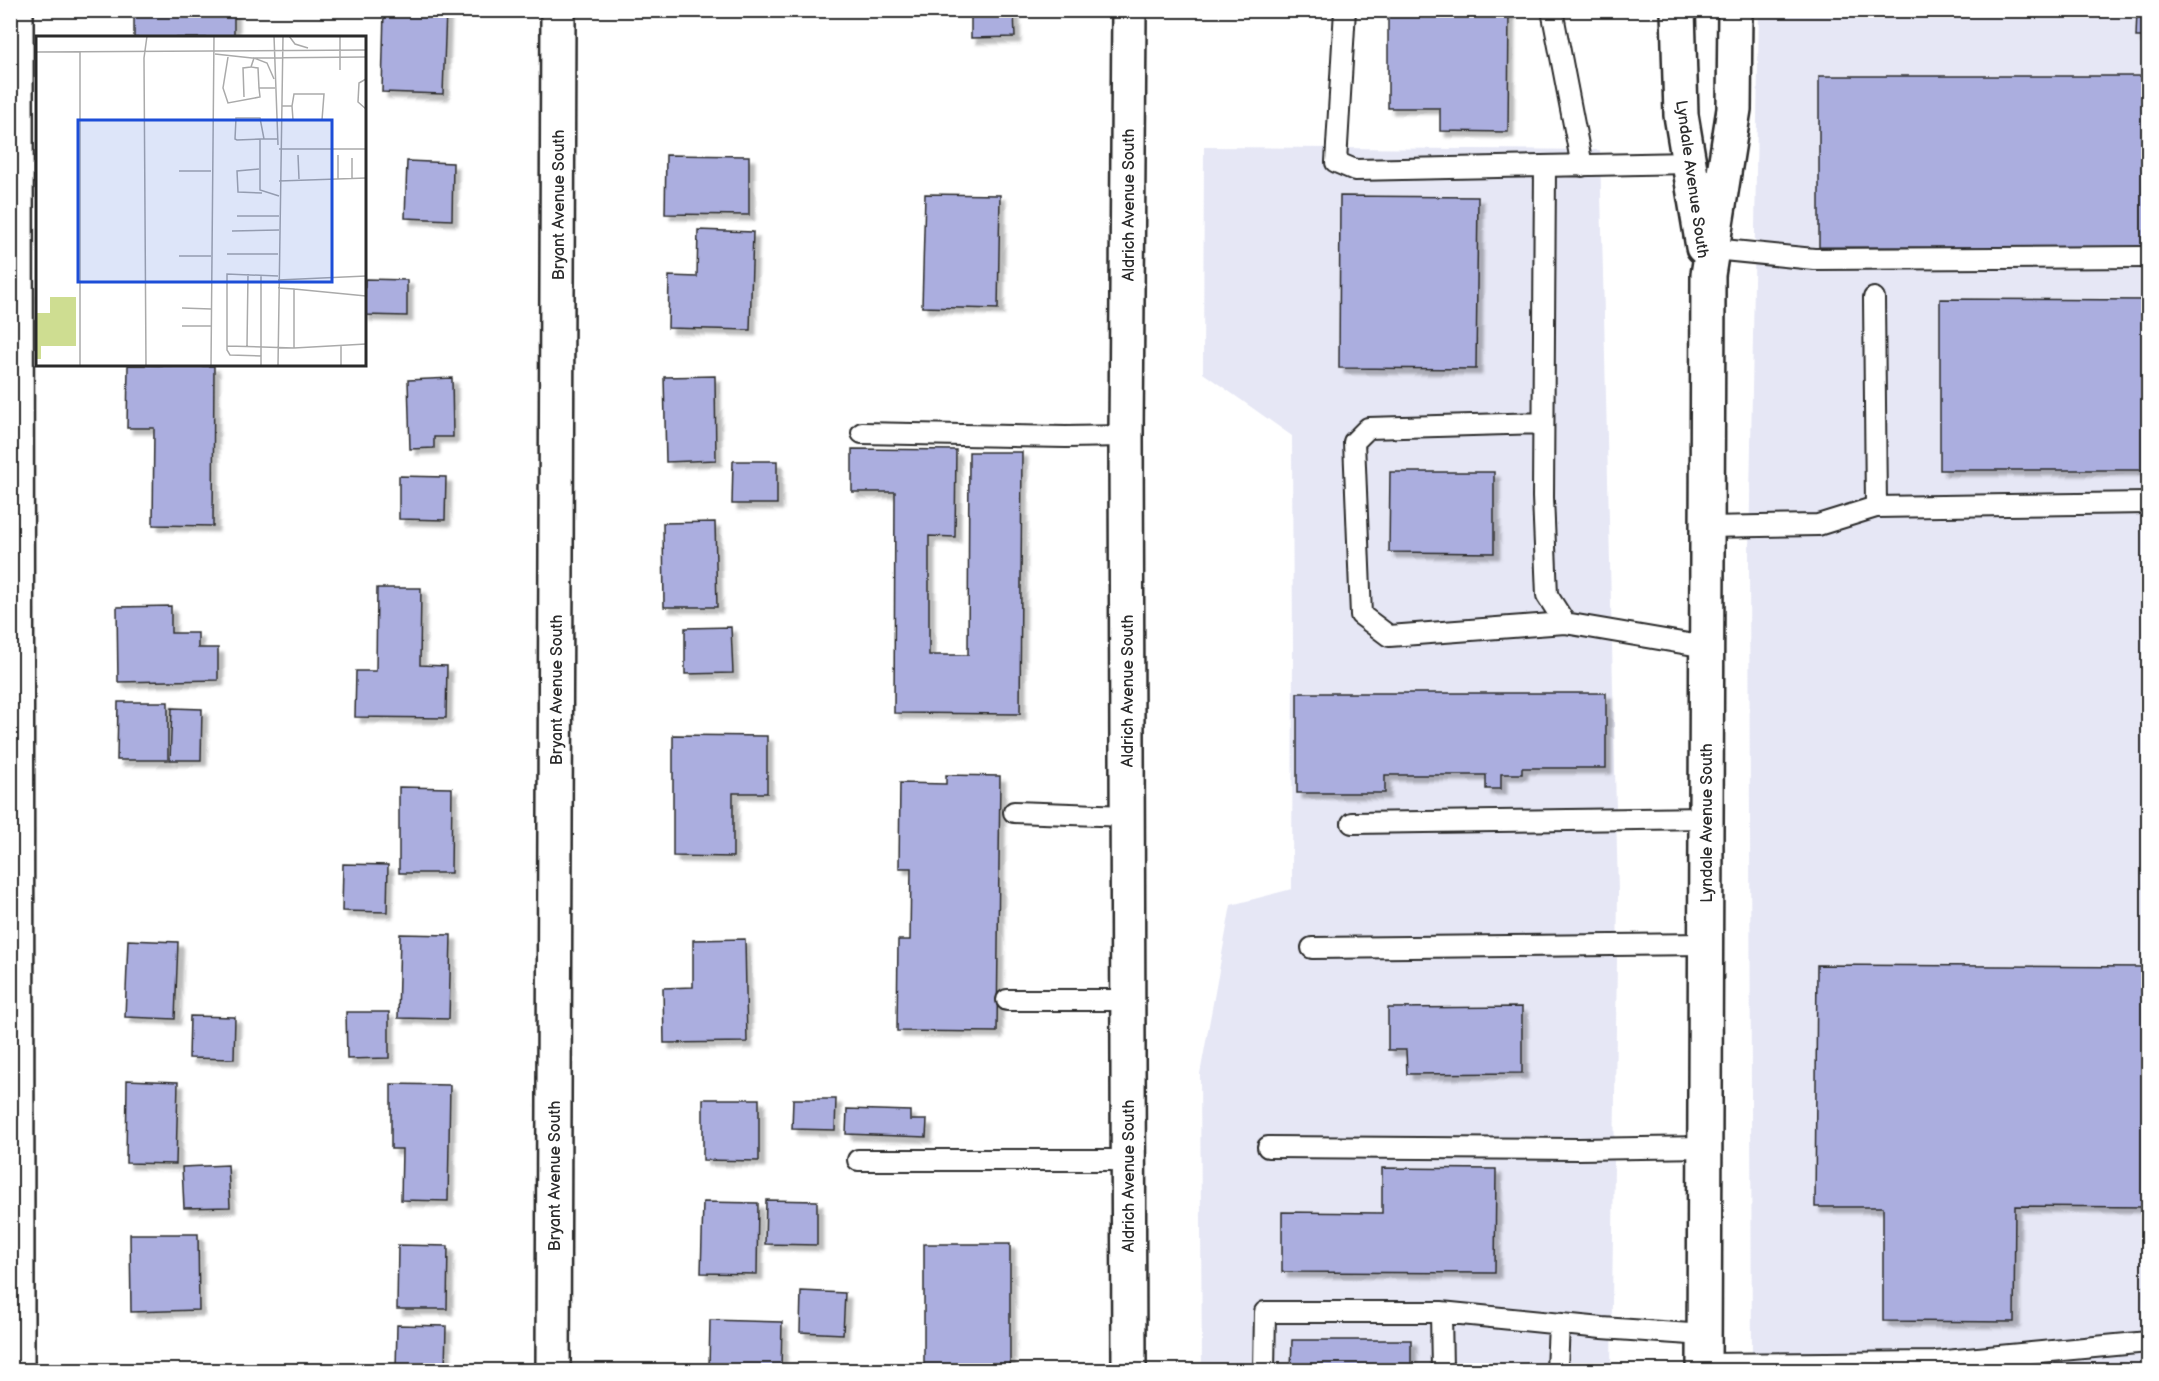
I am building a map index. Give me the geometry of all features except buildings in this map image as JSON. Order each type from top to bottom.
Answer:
[{"type":"street","points":[[16,10],[17,1371]]},
{"type":"street","name":"Bryant Avenue South","points":[[553,1371],[558,10]]},
{"type":"street","name":"Aldrich Avenue South","points":[[1129,10],[1126,436],[1126,1000],[1129,1371]]},
{"type":"street","name":"Lyndale Avenue South","points":[[1678,10],[1681,115],[1708,257]]},
{"type":"street","name":"Lyndale Avenue South","points":[[1704,1356],[1708,257],[1734,109],[1735,10]]},
{"type":"lane","points":[[1345,10],[1336,162],[1355,170],[1689,163]]},
{"type":"lane","points":[[1552,10],[1582,166]]},
{"type":"lane","points":[[1545,166],[1543,496],[1547,595],[1566,623]]},
{"type":"lane","points":[[1708,257],[1814,259],[2148,257]]},
{"type":"lane","points":[[1874,298],[1876,507]]},
{"type":"lane","points":[[1543,423],[1368,428],[1354,442],[1361,615],[1389,636],[1566,623],[1706,647]]},
{"type":"lane","points":[[862,433],[1126,436]]},
{"type":"lane","points":[[1707,526],[1818,525],[1876,507],[2148,503]]},
{"type":"lane","points":[[1014,812],[1127,816]]},
{"type":"lane","points":[[1352,824],[1706,818]]},
{"type":"lane","points":[[1312,948],[1706,944]]},
{"type":"lane","points":[[1007,1000],[1126,1000]]},
{"type":"lane","points":[[1268,1147],[1578,1149],[1705,1147]]},
{"type":"lane","points":[[858,1160],[1128,1160]]},
{"type":"lane","points":[[1264,1371],[1265,1312],[1441,1312],[1559,1324],[1704,1356],[1935,1362],[2148,1342]]},
{"type":"lane","points":[[1441,1312],[1442,1371]]},
{"type":"lane","points":[[1557,1371],[1559,1324]]},
{"type":"shaded area","points":[[1759,11],[2148,11],[2148,1370],[1752,1370],[1749,554]]},
{"type":"shaded area","points":[[1204,147],[1600,150],[1618,892],[1611,1370],[1202,1370],[1200,1074],[1231,905],[1292,889],[1293,654],[1292,436],[1203,373]]}]
